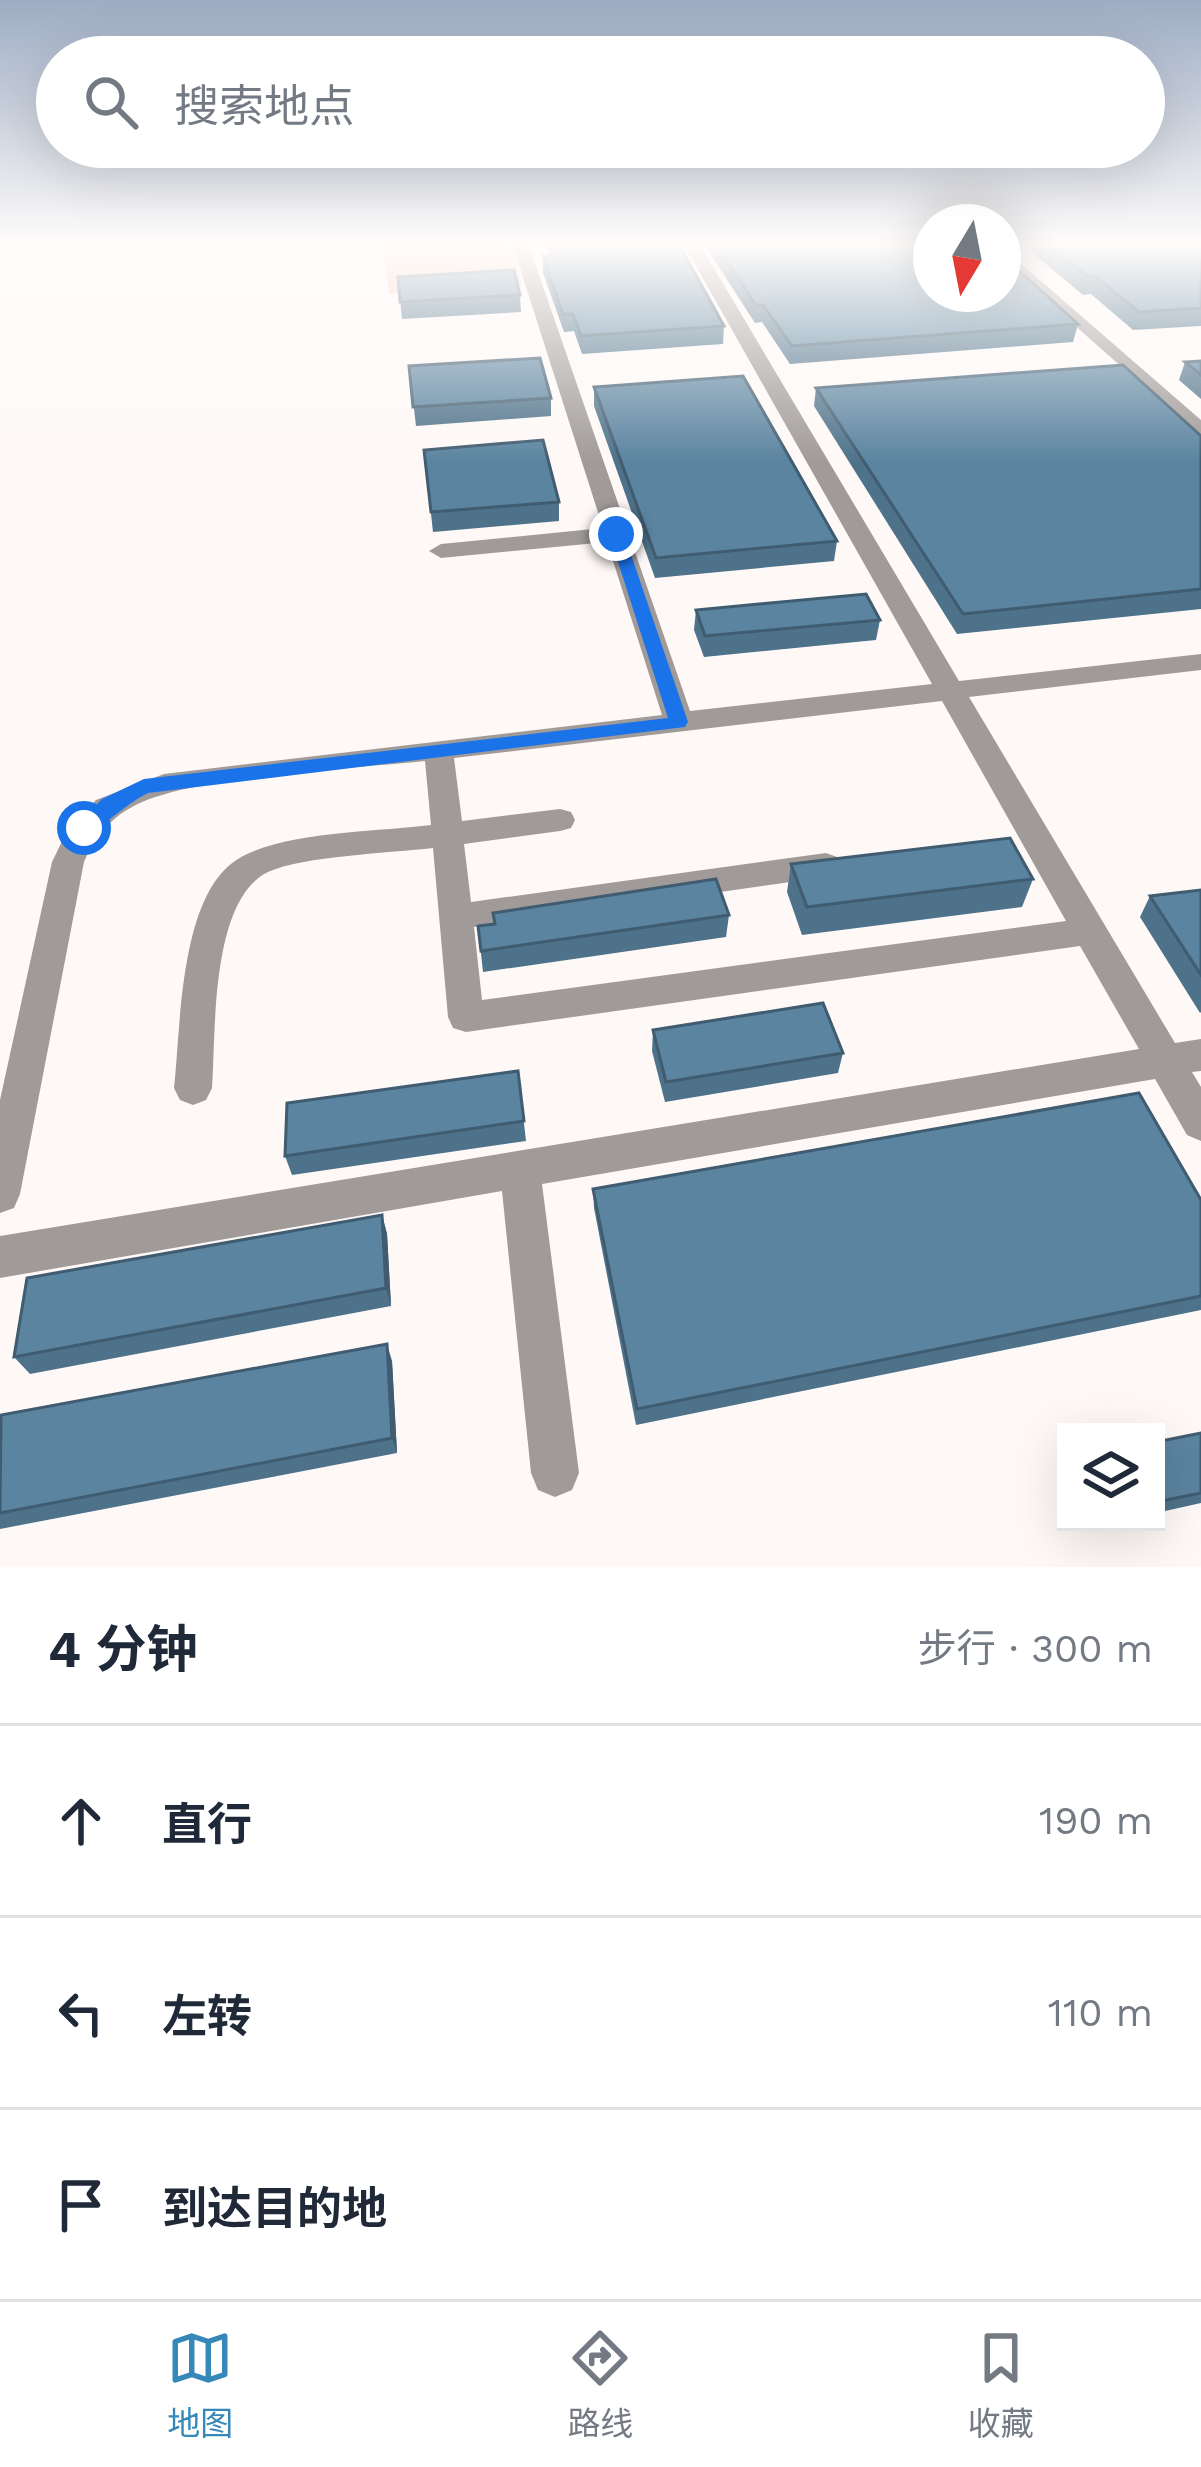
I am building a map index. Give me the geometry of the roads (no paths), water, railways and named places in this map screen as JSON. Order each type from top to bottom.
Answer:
[{"type":"lane","points":[[550,316],[679,722]]},
{"type":"lane","points":[[730,316],[950,691],[1023,837],[1183,1058],[1201,1123]]},
{"type":"lane","points":[[1073,316],[1201,431]]},
{"type":"lane","points":[[441,551],[616,534]]},
{"type":"lane","points":[[0,1194],[68,862],[93,818],[144,786],[1201,662]]},
{"type":"lane","points":[[439,750],[466,1017],[1090,931]]},
{"type":"lane","points":[[193,1088],[215,918],[238,877],[280,856],[560,820]]},
{"type":"lane","points":[[456,917],[849,862]]},
{"type":"lane","points":[[0,1257],[1183,1058]]},
{"type":"lane","points":[[520,1169],[555,1473]]}]
